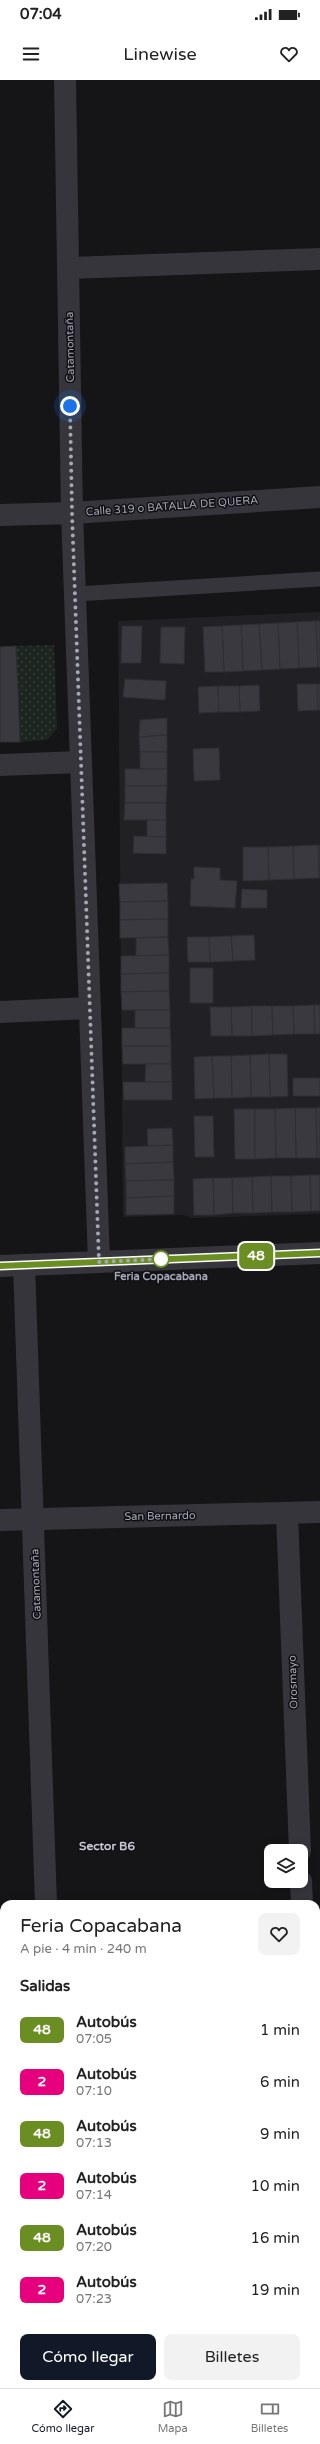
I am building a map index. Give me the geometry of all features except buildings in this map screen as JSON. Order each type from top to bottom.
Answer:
[{"type":"street","name":"Catamontaña","points":[[65,80],[72,513],[99,1262]]},
{"type":"street","points":[[68,268],[320,258]]},
{"type":"street","name":"Calle 319 o BATALLA DE QUERA","points":[[0,515],[72,513],[320,497]]},
{"type":"street","points":[[0,765],[80,762]]},
{"type":"street","points":[[0,1012],[90,1008]]},
{"type":"street","points":[[0,1266],[320,1253]]},
{"type":"street","name":"Catamontaña","points":[[24,1265],[34,1518],[46,1900]]},
{"type":"street","name":"San Bernardo","points":[[0,1520],[320,1512]]},
{"type":"street","name":"Orosmayo","points":[[287,1513],[300,1844]]},
{"type":"street","points":[[301,1888],[302,1900]]},
{"type":"lane","points":[[76,594],[320,579]]},
{"type":"shaded area","points":[[320,612],[320,1214],[192,1218],[183,1215],[123,1217],[118,621]]},
{"type":"shaded area","points":[[54,645],[57,729],[47,740],[20,742],[16,646]]},
{"type":"bus line","name":"48","points":[[0,1266],[320,1253]]},
{"type":"place","name":"Feria Copacabana","points":[[161,1259]]},
{"type":"district","name":"Sector B6","points":[[107,1846]]},
{"type":"route","points":[[70,406],[80,762],[99,1262],[161,1259]]}]
